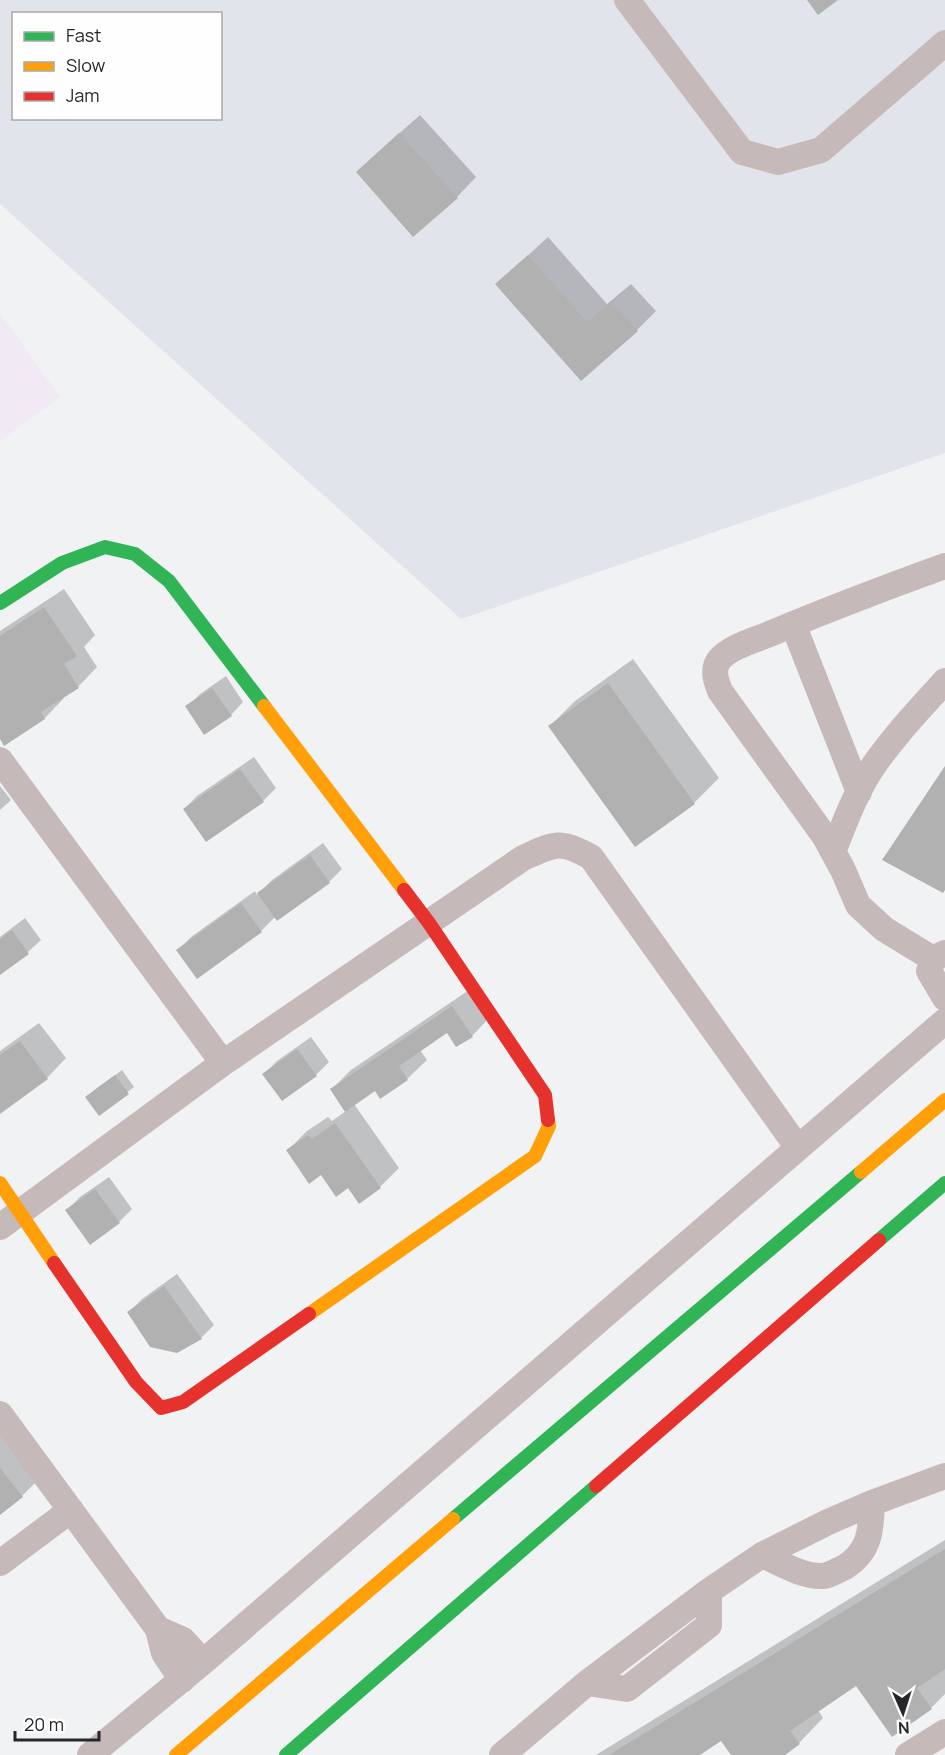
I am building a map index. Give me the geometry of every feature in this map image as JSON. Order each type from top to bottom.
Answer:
[{"type":"street","points":[[627,0],[742,152],[777,162],[821,150],[945,43]]},
{"type":"street","points":[[0,603],[62,563],[105,547],[135,554],[169,581],[429,923],[545,1095],[549,1126],[535,1156],[183,1402],[161,1408],[136,1382],[0,1184]]},
{"type":"street","points":[[945,566],[793,624],[732,650],[720,660],[715,668],[715,677],[720,691],[825,837],[858,905],[884,929],[939,956],[929,971],[945,998]]},
{"type":"street","points":[[793,624],[859,792]]},
{"type":"street","points":[[833,852],[849,810],[871,770],[945,681]]},
{"type":"street","points":[[0,760],[223,1064]]},
{"type":"street","points":[[0,1227],[223,1064],[523,858],[551,845],[573,847],[591,857],[798,1148]]},
{"type":"street","points":[[90,1755],[203,1662],[945,1021]]},
{"type":"street","points":[[176,1755],[945,1100]]},
{"type":"street","points":[[286,1755],[945,1183]]},
{"type":"street","points":[[0,1413],[158,1629],[164,1653],[182,1680]]},
{"type":"street","points":[[502,1755],[587,1683],[627,1689],[709,1625],[709,1591],[762,1555],[872,1503],[945,1476]]},
{"type":"street","points":[[762,1555],[806,1573],[824,1576],[837,1571],[853,1562],[866,1546],[871,1526],[872,1503]]},
{"type":"street","points":[[0,1563],[71,1510]]},
{"type":"street","points":[[158,1629],[183,1640],[203,1662]]},
{"type":"street","points":[[908,1755],[945,1732]]},
{"type":"shaded area","points":[[0,0],[945,0],[945,453],[461,619],[0,204]]},
{"type":"shaded area","points":[[0,313],[60,397],[0,441]]},
{"type":"building","points":[[807,0],[838,0],[818,15]]},
{"type":"building","points":[[399,133],[458,198],[413,237],[356,172]]},
{"type":"building","points":[[528,255],[587,322],[611,302],[638,331],[581,381],[495,284]]},
{"type":"building","points":[[44,607],[77,656],[64,664],[79,688],[41,712],[45,719],[4,746],[0,739],[0,636]]},
{"type":"building","points":[[608,683],[695,804],[635,847],[548,726]]},
{"type":"building","points":[[212,688],[232,716],[204,735],[185,706]]},
{"type":"building","points":[[945,766],[945,890],[943,893],[882,860]]},
{"type":"building","points":[[240,769],[264,802],[206,842],[183,809]]},
{"type":"building","points":[[310,855],[330,883],[277,921],[257,893]]},
{"type":"building","points":[[241,903],[262,932],[197,979],[176,950]]},
{"type":"building","points":[[12,930],[29,954],[0,975],[0,939]]},
{"type":"building","points":[[452,1006],[473,1037],[456,1047],[447,1033],[399,1066],[408,1080],[380,1099],[375,1091],[345,1112],[330,1089]]},
{"type":"building","points":[[20,1041],[48,1079],[0,1114],[0,1055]]},
{"type":"building","points":[[297,1049],[317,1076],[282,1101],[262,1074]]},
{"type":"building","points":[[115,1075],[129,1094],[99,1116],[85,1097]]},
{"type":"building","points":[[335,1123],[381,1188],[359,1204],[348,1188],[336,1197],[321,1175],[309,1184],[286,1150],[308,1135],[312,1139]]},
{"type":"building","points":[[95,1189],[120,1223],[90,1245],[65,1210]]},
{"type":"building","points":[[164,1286],[202,1339],[177,1353],[150,1347],[127,1312]]},
{"type":"building","points":[[0,1468],[23,1497],[0,1515]]},
{"type":"building","points":[[945,1549],[945,1669],[917,1688],[932,1709],[892,1737],[856,1686],[790,1731],[800,1744],[785,1755],[731,1755],[721,1741],[700,1755],[609,1755]]},
{"type":"traffic: fast","points":[[0,603],[62,563],[105,547],[135,554],[169,581],[264,706]]},
{"type":"traffic: fast","points":[[453,1519],[861,1172]]},
{"type":"traffic: fast","points":[[879,1240],[945,1183]]},
{"type":"traffic: fast","points":[[286,1755],[596,1486]]},
{"type":"traffic: slow","points":[[264,706],[404,890]]},
{"type":"traffic: slow","points":[[861,1172],[945,1100]]},
{"type":"traffic: slow","points":[[309,1314],[535,1156],[549,1126],[548,1120]]},
{"type":"traffic: slow","points":[[0,1183],[54,1263]]},
{"type":"traffic: slow","points":[[176,1755],[453,1519]]},
{"type":"traffic: jam","points":[[404,890],[429,923],[545,1095],[548,1120]]},
{"type":"traffic: jam","points":[[596,1486],[879,1240]]},
{"type":"traffic: jam","points":[[54,1263],[136,1382],[161,1408],[183,1402],[309,1314]]}]
